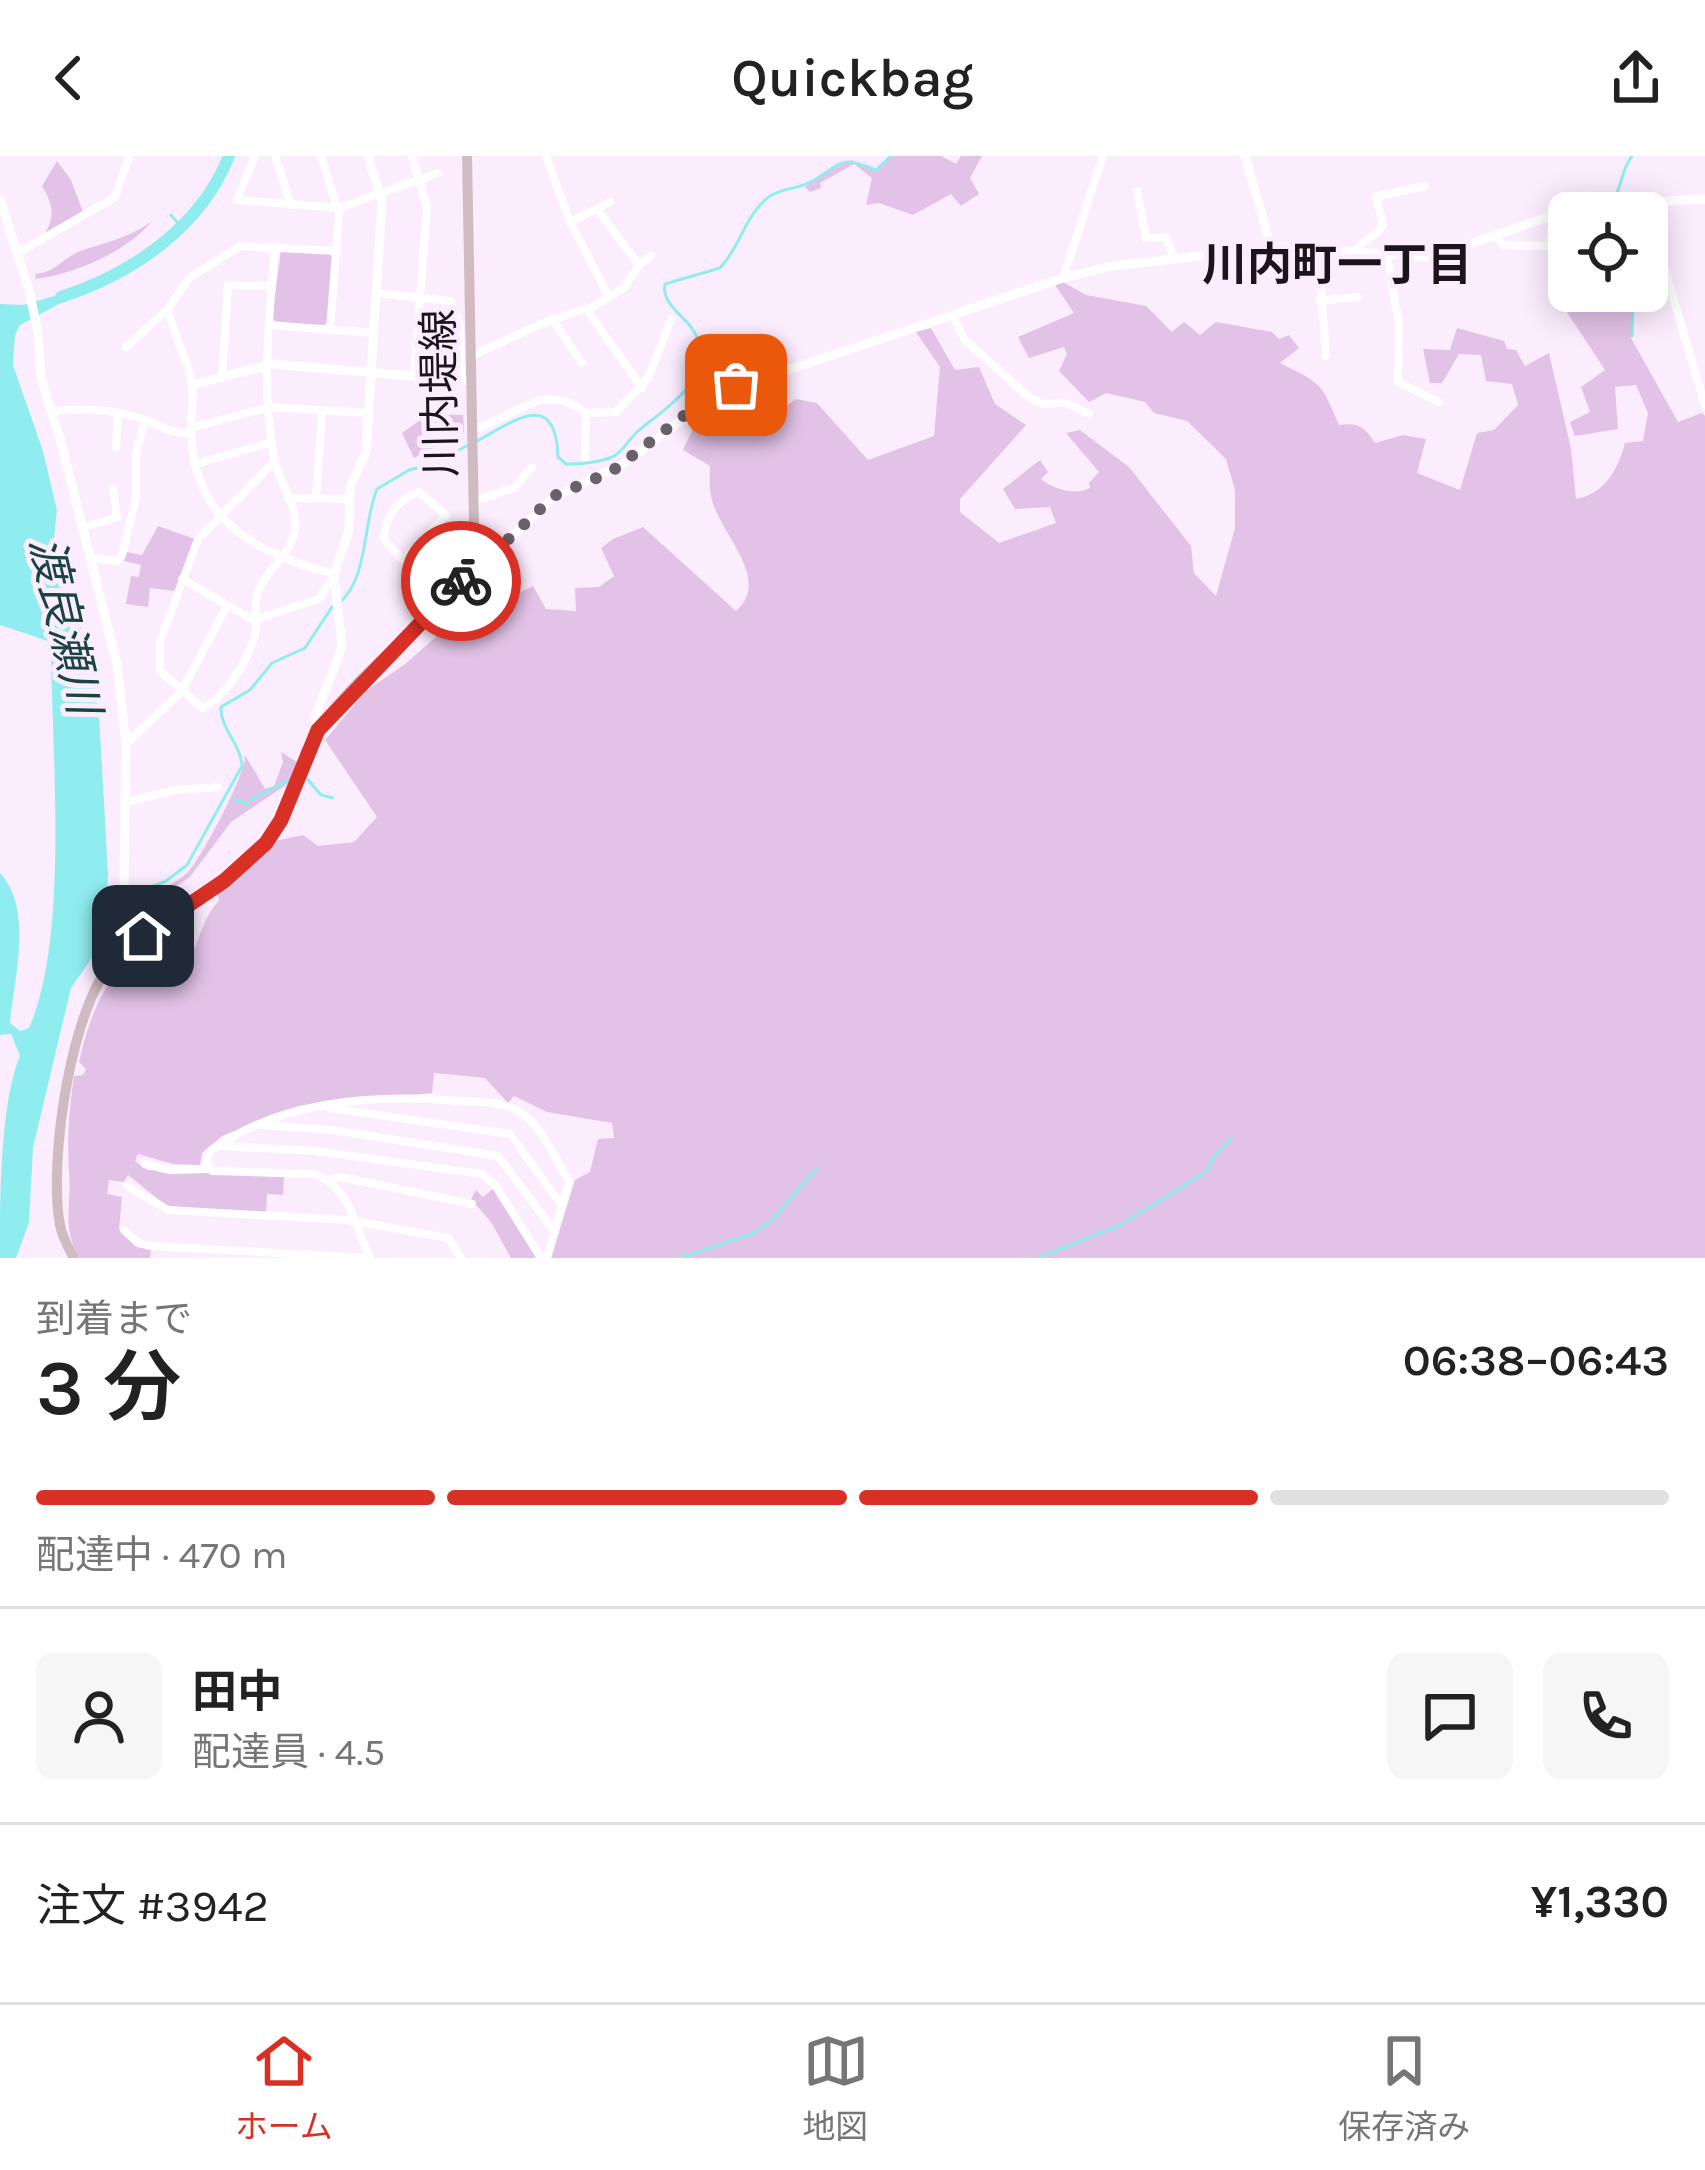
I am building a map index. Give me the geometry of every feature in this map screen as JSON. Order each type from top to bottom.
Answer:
[{"type":"main road","name":"川内堤線","points":[[467,156],[474,501],[474,549],[468,571]]},
{"type":"main road","points":[[74,1258],[59,1218],[63,1102],[91,992],[101,974],[123,951],[224,881],[266,843],[281,820],[318,730],[443,603],[468,571]]},
{"type":"street","points":[[18,253],[115,197],[129,156]]},
{"type":"street","points":[[255,156],[237,200],[339,208],[438,173]]},
{"type":"street","points":[[275,156],[292,205]]},
{"type":"street","points":[[321,156],[339,208],[330,329]]},
{"type":"street","points":[[318,730],[315,717],[342,647],[334,579],[349,530],[348,499],[366,452],[381,194],[368,156]]},
{"type":"street","points":[[412,156],[427,209],[414,375]]},
{"type":"street","points":[[546,156],[570,222],[609,297]]},
{"type":"street","points":[[1063,278],[1102,156]]},
{"type":"street","points":[[1245,156],[1271,247]]},
{"type":"street","points":[[1355,253],[1382,226],[1376,196],[1425,186]]},
{"type":"street","points":[[1136,191],[1146,238],[1166,237],[1175,260]]},
{"type":"street","points":[[0,199],[29,290],[41,378],[115,652],[126,744],[123,951]]},
{"type":"street","points":[[1668,200],[1705,199]]},
{"type":"street","points":[[570,222],[610,202]]},
{"type":"street","points":[[597,208],[639,265]]},
{"type":"street","points":[[468,571],[478,568],[554,496],[611,472],[722,391],[786,368],[1102,268],[1271,247],[1439,256],[1548,216]]},
{"type":"street","points":[[1494,236],[1504,245],[1548,246]]},
{"type":"street","points":[[126,347],[167,309],[189,278],[238,247],[337,251]]},
{"type":"street","points":[[274,462],[200,535],[159,647],[160,671],[202,708],[231,682],[244,657],[255,632],[261,584],[284,557],[296,527],[274,462],[266,364],[275,247]]},
{"type":"street","points":[[1318,249],[1326,356]]},
{"type":"street","points":[[470,356],[552,319],[587,310],[624,288],[651,256]]},
{"type":"street","points":[[1387,256],[1399,325],[1398,382],[1439,402]]},
{"type":"street","points":[[1668,280],[1705,406]]},
{"type":"street","points":[[222,376],[228,285],[272,286]]},
{"type":"street","points":[[376,293],[445,298],[451,303],[460,326],[461,370],[456,375],[414,375]]},
{"type":"street","points":[[1319,301],[1358,297]]},
{"type":"street","points":[[167,309],[194,385],[190,430],[207,501],[219,517],[260,548],[334,579]]},
{"type":"street","points":[[587,310],[642,388]]},
{"type":"street","points":[[952,315],[964,338],[1030,398],[1043,404],[1070,404],[1089,414]]},
{"type":"street","points":[[552,319],[582,363]]},
{"type":"street","points":[[473,439],[513,410],[553,398],[569,400],[586,413],[616,412],[642,388],[671,319]]},
{"type":"street","points":[[269,325],[374,332]]},
{"type":"street","points":[[778,350],[786,368]]},
{"type":"street","points":[[194,385],[266,364],[471,381]]},
{"type":"street","points":[[718,370],[722,391]]},
{"type":"street","points":[[53,411],[93,408],[146,420],[178,434],[270,407],[368,413]]},
{"type":"street","points":[[316,498],[322,411]]},
{"type":"street","points":[[116,448],[118,413]]},
{"type":"street","points":[[585,457],[586,413]]},
{"type":"street","points":[[91,558],[115,561],[122,555],[136,498],[136,458],[146,420]]},
{"type":"street","points":[[196,464],[272,442]]},
{"type":"street","points":[[474,501],[514,488],[532,467]]},
{"type":"street","points":[[83,527],[117,518],[113,489]]},
{"type":"street","points":[[403,560],[446,515],[424,493],[408,496],[387,517],[384,538],[403,560],[443,603]]},
{"type":"street","points":[[288,498],[348,499]]},
{"type":"street","points":[[182,580],[253,620],[319,599],[334,579]]},
{"type":"street","points":[[126,744],[181,692],[227,606]]},
{"type":"street","points":[[127,802],[176,790],[218,787]]},
{"type":"street","points":[[209,1169],[207,1155],[219,1145],[301,1109],[409,1097],[505,1105],[529,1118],[569,1181],[544,1258]]},
{"type":"street","points":[[323,1106],[510,1134],[562,1206]]},
{"type":"street","points":[[261,1124],[498,1156],[555,1232]]},
{"type":"street","points":[[219,1145],[316,1151],[482,1174],[496,1185],[544,1258]]},
{"type":"street","points":[[124,1230],[138,1243],[151,1246],[370,1258],[342,1195],[329,1180],[314,1174],[170,1170],[146,1164]]},
{"type":"street","points":[[329,1180],[341,1177],[472,1204]]},
{"type":"street","points":[[127,1186],[168,1210],[355,1221],[448,1238],[461,1258]]},
{"type":"shaded area","points":[[892,156],[941,156],[956,164],[961,156],[982,156],[970,178],[979,194],[961,206],[951,194],[913,215],[879,203],[866,205],[872,178],[854,164],[820,183],[821,188],[810,192],[805,187],[852,160],[877,171]]},
{"type":"shaded area","points":[[57,161],[71,180],[83,212],[43,236],[51,211],[42,186]]},
{"type":"shaded area","points":[[152,221],[99,260],[36,279],[35,274],[78,252]]},
{"type":"shaded area","points":[[281,250],[333,258],[328,322],[323,326],[272,318]]},
{"type":"shaded area","points":[[1063,282],[1086,295],[1146,306],[1172,332],[1184,322],[1200,335],[1216,322],[1272,332],[1279,339],[1289,335],[1299,348],[1280,363],[1318,385],[1339,425],[1360,427],[1375,443],[1403,435],[1426,439],[1417,473],[1460,490],[1477,433],[1494,430],[1518,405],[1512,384],[1486,381],[1481,355],[1459,354],[1442,383],[1430,383],[1423,349],[1450,350],[1457,328],[1504,341],[1525,366],[1549,353],[1571,449],[1576,499],[1595,492],[1609,479],[1625,443],[1643,441],[1648,413],[1636,385],[1615,387],[1618,429],[1575,436],[1570,422],[1590,412],[1581,387],[1605,370],[1567,312],[1633,312],[1631,338],[1678,422],[1705,416],[1705,1258],[551,1258],[575,1180],[590,1172],[598,1139],[614,1138],[612,1123],[547,1112],[514,1096],[508,1103],[485,1078],[434,1073],[432,1093],[298,1106],[222,1136],[202,1153],[200,1165],[173,1164],[138,1154],[135,1161],[147,1170],[284,1176],[283,1195],[267,1194],[266,1213],[168,1207],[128,1175],[124,1182],[109,1180],[107,1194],[122,1197],[119,1229],[136,1245],[151,1248],[150,1258],[80,1258],[69,1227],[70,1113],[74,1076],[83,1075],[86,1069],[79,1062],[104,992],[153,934],[171,959],[189,960],[219,901],[217,891],[275,841],[303,835],[318,846],[354,842],[377,817],[325,740],[367,690],[404,665],[464,612],[533,586],[546,609],[576,611],[575,588],[599,587],[614,576],[601,548],[643,527],[736,611],[746,598],[746,570],[716,510],[710,466],[683,450],[703,407],[719,396],[737,389],[774,414],[796,399],[817,403],[868,460],[934,436],[940,367],[916,332],[931,328],[955,370],[979,367],[995,404],[1026,425],[960,499],[960,512],[999,543],[1056,523],[1050,507],[1015,509],[1003,489],[1040,460],[1048,472],[1041,479],[1046,483],[1071,491],[1090,488],[1099,472],[1066,433],[1080,430],[1129,467],[1191,546],[1194,573],[1216,596],[1235,528],[1235,490],[1226,459],[1187,421],[1154,413],[1145,402],[1106,393],[1089,402],[1059,371],[1067,354],[1064,347],[1029,358],[1018,337],[1074,313],[1055,285]]},
{"type":"shaded area","points":[[429,414],[463,415],[464,432],[414,458],[402,433]]},
{"type":"shaded area","points":[[158,526],[195,539],[175,591],[150,588],[148,607],[126,604],[131,576],[139,577],[141,565],[124,561],[127,552],[142,555]]},
{"type":"shaded area","points":[[281,752],[297,762],[289,783],[231,822],[190,877],[129,906],[188,872],[222,815],[245,755],[265,789],[274,786],[283,762]]},
{"type":"shaded area","points":[[494,1188],[534,1258],[511,1258],[491,1222],[471,1199],[476,1190],[483,1197]]},
{"type":"water","name":"渡良瀬川","points":[[75,290],[76,295],[20,325],[13,365],[43,451],[57,510],[54,538],[89,653],[99,714],[108,873],[105,939],[71,988],[33,1148],[29,1223],[16,1258],[0,1258],[5,1126],[20,1056],[11,1034],[0,1035],[0,873],[10,888],[19,925],[10,1023],[20,1031],[29,1028],[42,989],[50,943],[55,840],[51,642],[0,625],[0,304],[23,305]]},
{"type":"waterway","points":[[61,297],[113,275],[161,244],[201,205],[229,156]]},
{"type":"waterway","points":[[477,441],[518,419],[541,416],[550,423],[558,457],[566,464],[616,455],[681,395],[696,373],[696,336],[668,300],[665,284],[720,268],[770,196],[811,182],[844,163],[876,170],[891,156]]},
{"type":"waterway","points":[[1617,192],[1632,156]]},
{"type":"waterway","points":[[171,215],[183,229]]},
{"type":"waterway","points":[[1632,336],[1633,312]]},
{"type":"waterway","points":[[340,602],[356,579],[377,489],[468,445]]},
{"type":"waterway","points":[[103,907],[166,881],[187,865],[242,766],[221,707],[250,690],[272,663],[305,648],[332,607]]},
{"type":"waterway","points":[[305,776],[321,795],[333,798]]},
{"type":"waterway","points":[[250,800],[289,780]]},
{"type":"waterway","points":[[235,800],[248,804]]},
{"type":"waterway","points":[[1038,1258],[1120,1225],[1179,1189],[1208,1170],[1232,1138]]},
{"type":"waterway","points":[[680,1258],[754,1233],[773,1219],[817,1168]]},
{"type":"way so far","points":[[461,581],[554,496],[611,472],[707,398],[736,385]]},
{"type":"district","name":"川内町一丁目","points":[[1337,264]]},
{"type":"route","points":[[143,936],[224,881],[266,843],[281,820],[318,730],[461,581]]}]
